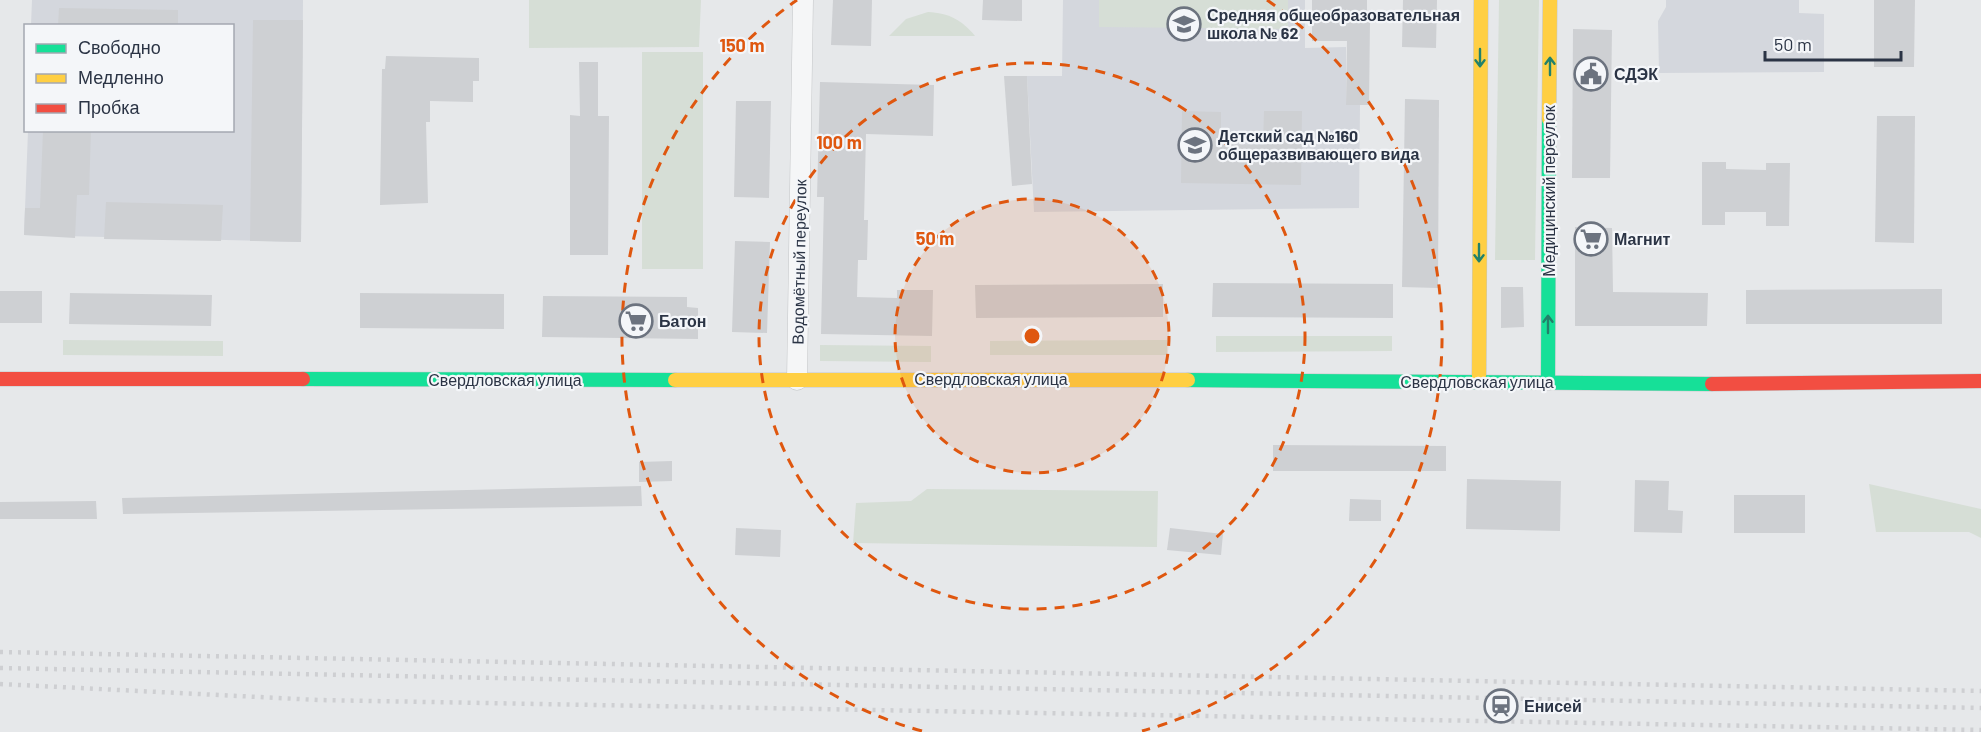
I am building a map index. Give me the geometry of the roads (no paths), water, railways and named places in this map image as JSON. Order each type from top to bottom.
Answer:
[{"type":"main road","points":[[1479,382],[1480,0]]},
{"type":"main road","name":"Медицинский переулок","points":[[1548,383],[1550,0]]},
{"type":"main road","name":"Свердловская улица","points":[[0,379],[1735,384],[1981,381]]},
{"type":"street","name":"Водомётный переулок","points":[[797,380],[803,0]]},
{"type":"railway","points":[[0,652],[1981,691]]},
{"type":"railway","points":[[0,668],[1981,708]]},
{"type":"railway","points":[[0,684],[318,700],[1981,730]]},
{"type":"place","name":"Средняя общеобразовательная школа № 62","points":[[1184,24]]},
{"type":"place","name":"СДЭК","points":[[1591,74]]},
{"type":"place","name":"Детский сад №160 общеразвивающего вида","points":[[1195,145]]},
{"type":"place","name":"Магнит","points":[[1591,239]]},
{"type":"place","name":"Батон","points":[[636,321]]},
{"type":"place","name":"Енисей","points":[[1501,706]]}]
